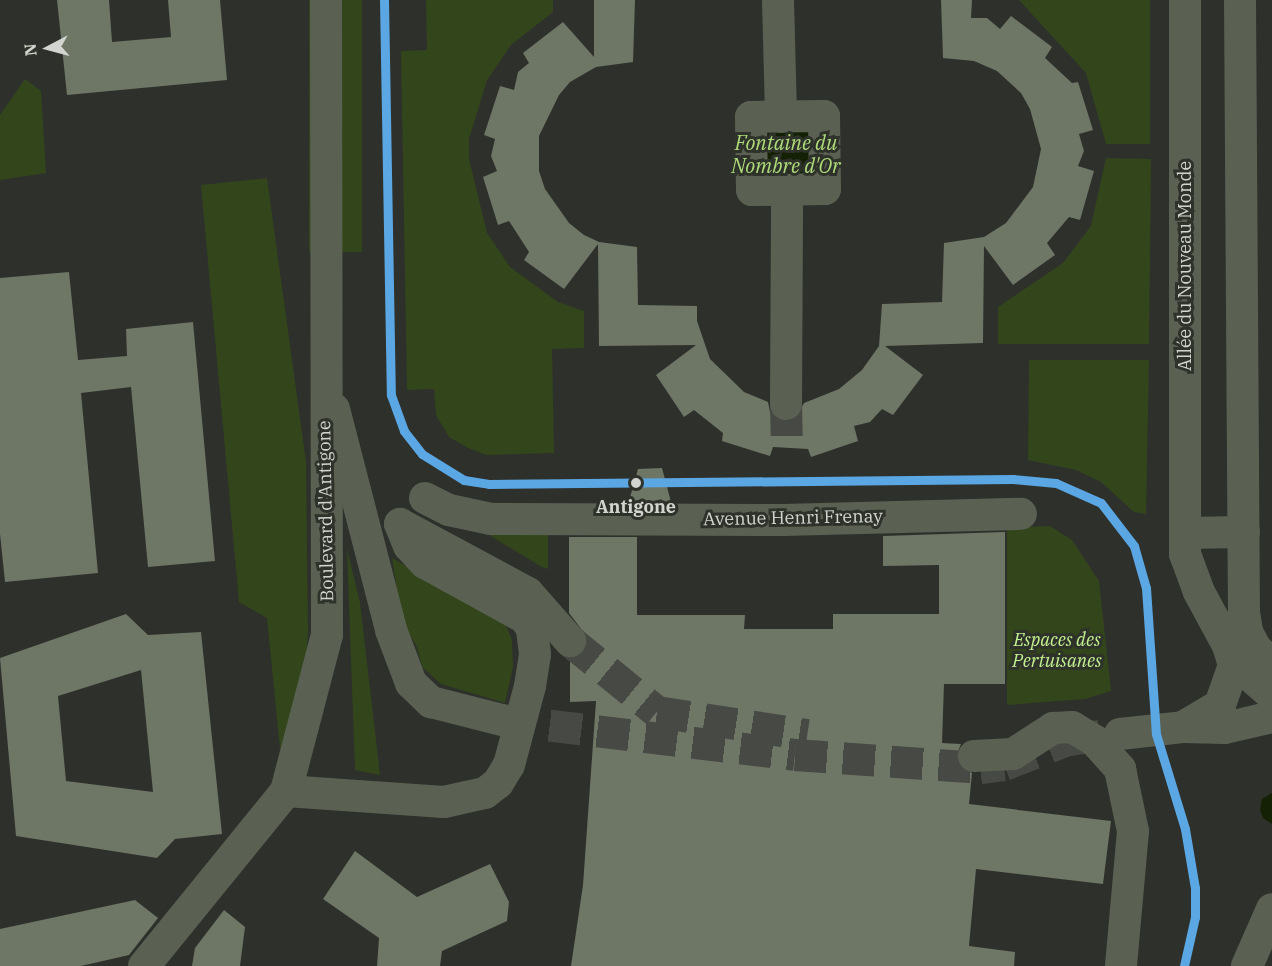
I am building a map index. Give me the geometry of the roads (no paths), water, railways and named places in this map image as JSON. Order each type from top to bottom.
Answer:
[{"type":"street","name":"Boulevard d'Antigone","points":[[144,966],[284,794],[327,635],[326,0]]},
{"type":"street","points":[[778,0],[781,117]]},
{"type":"street","name":"Allée du Nouveau Monde","points":[[1185,0],[1185,533],[1191,573],[1239,666],[1272,696]]},
{"type":"street","points":[[1240,0],[1244,532],[1247,632],[1256,649],[1272,663]]},
{"type":"street","points":[[824,116],[825,189],[787,190],[752,190],[751,117],[824,116]]},
{"type":"street","points":[[786,404],[787,190]]},
{"type":"street","points":[[325,378],[351,465],[391,630],[411,683],[431,702],[502,720]]},
{"type":"street","points":[[351,465],[377,510],[528,593],[570,641]]},
{"type":"street","name":"Avenue Henri Frenay","points":[[425,498],[449,510],[491,519],[784,520],[1021,514]]},
{"type":"street","points":[[284,794],[444,802],[485,793],[498,783],[509,765],[530,686],[535,654],[532,629],[525,618],[425,563],[409,546],[400,524]]},
{"type":"street","points":[[1185,533],[1244,532]]},
{"type":"street","points":[[1183,727],[1220,705],[1234,665],[1227,641]]},
{"type":"street","points":[[1120,734],[1183,727],[1226,728],[1272,717]]},
{"type":"street","points":[[974,756],[1013,754],[1053,728],[1072,727],[1095,741],[1120,769],[1133,831],[1121,966]]},
{"type":"street","points":[[1247,966],[1272,909]]},
{"type":"water","name":"Fontaine du Nombre d'Or","points":[[761,130],[809,130],[809,178],[761,178]]},
{"type":"water","points":[[1272,793],[1272,824],[1263,818],[1260,810],[1262,799]]},
{"type":"tunnel","points":[[786,404],[787,448]]},
{"type":"tunnel","points":[[570,641],[657,712],[807,735]]},
{"type":"tunnel","points":[[502,720],[795,755],[980,768],[1004,765],[1068,740],[1101,736]]},
{"type":"place","name":"Antigone","points":[[636,483]]},
{"type":"park label","name":"Espaces des Pertuisanes","points":[[1057,651]]}]
